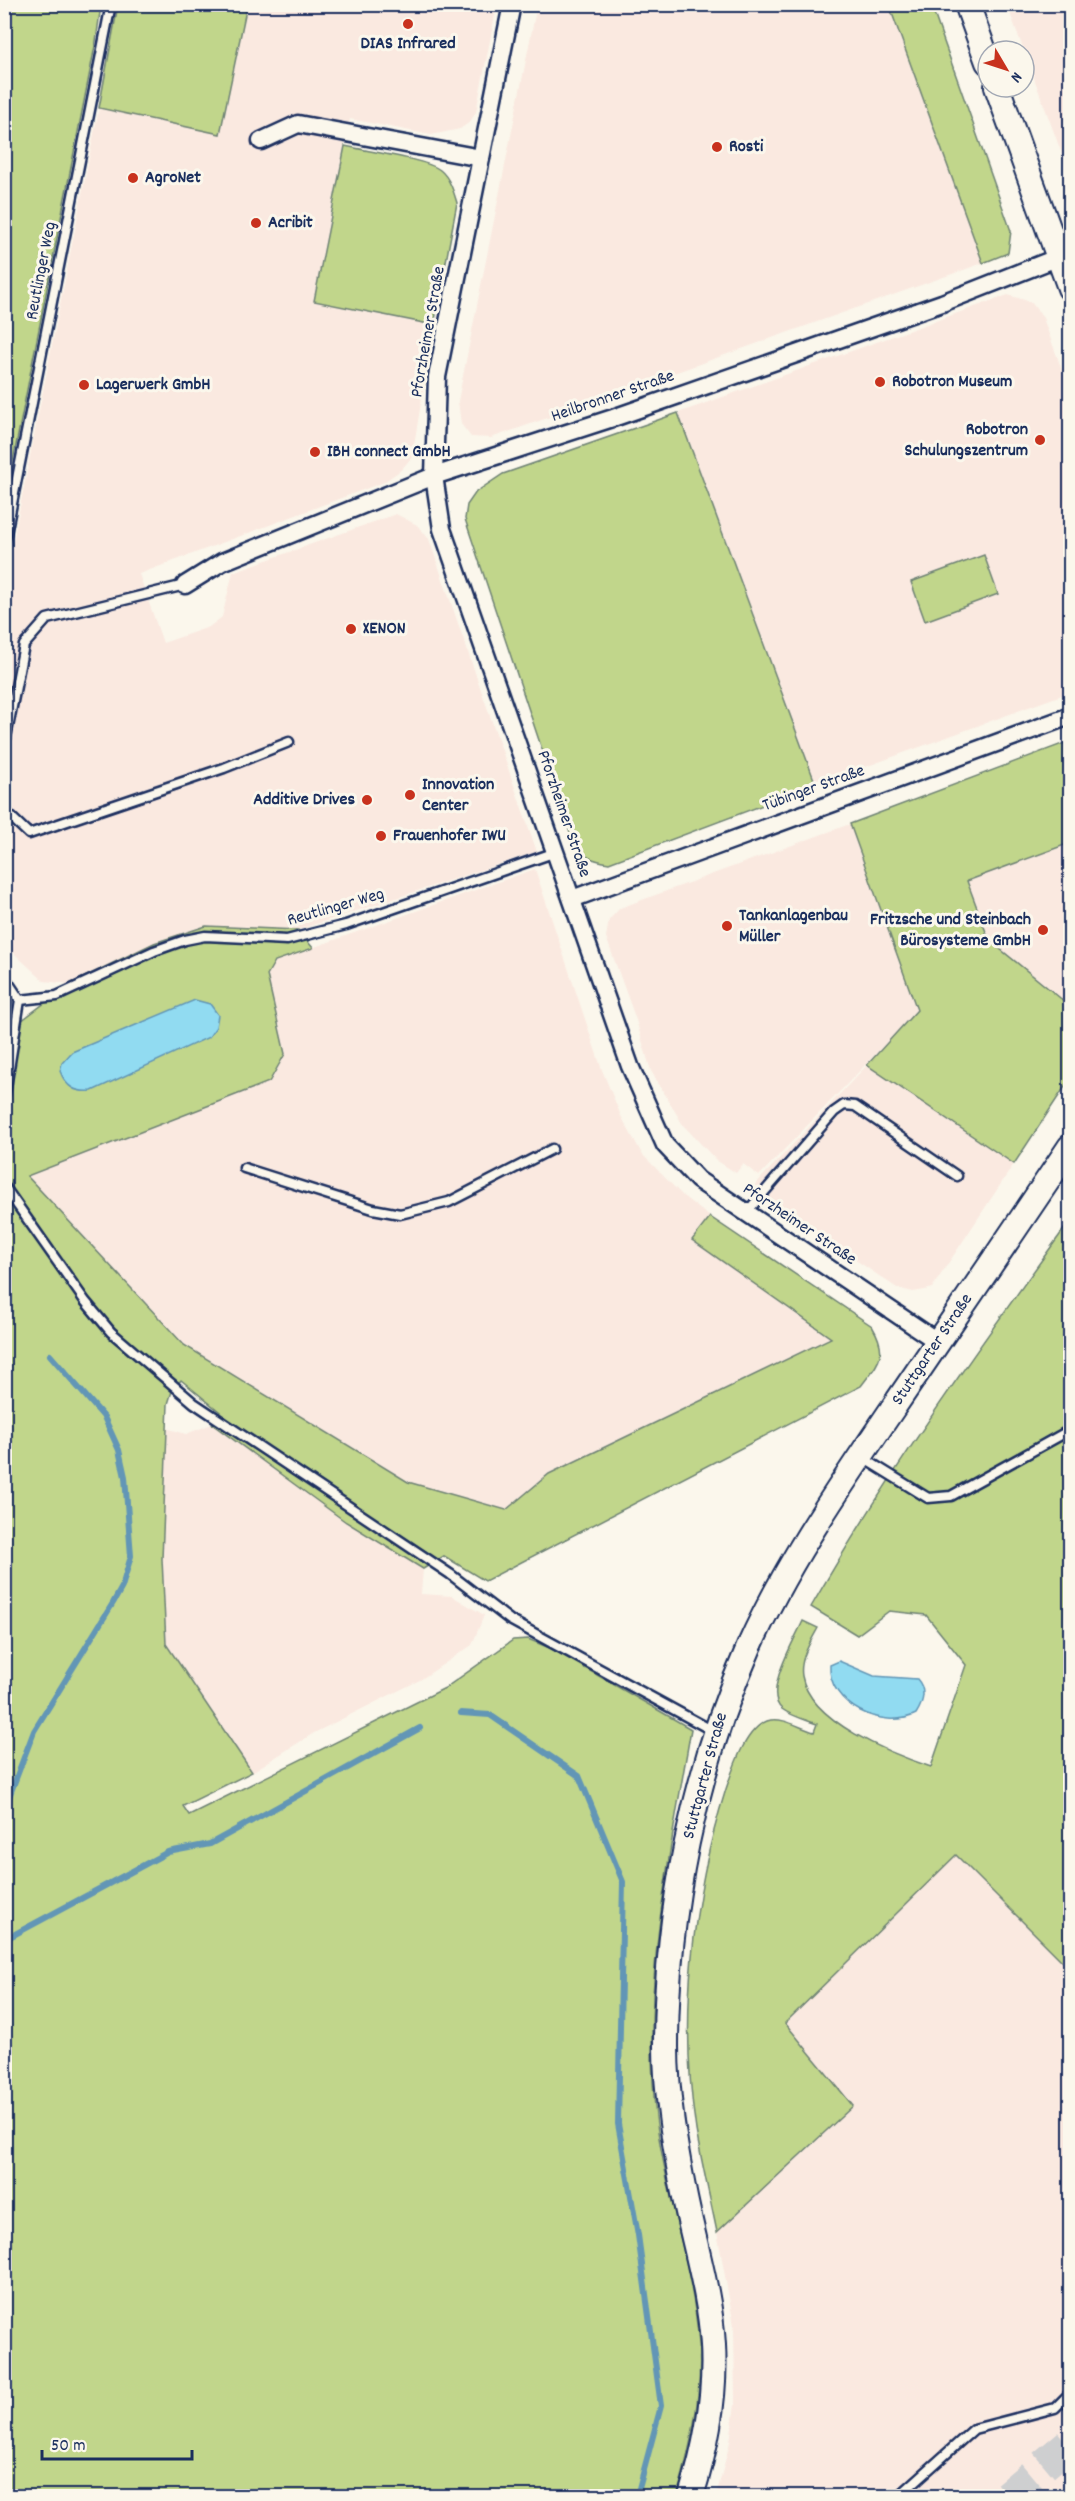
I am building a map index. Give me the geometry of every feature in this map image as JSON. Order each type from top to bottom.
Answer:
[{"type":"main road","points":[[967,4],[980,39]]},
{"type":"main road","points":[[1001,99],[1071,288]]},
{"type":"main road","name":"Stuttgarter Straße","points":[[691,2496],[702,2460],[711,2409],[713,2346],[706,2288],[684,2193],[674,2128],[666,2039],[669,1972],[679,1887],[689,1831],[716,1733],[750,1646],[777,1590],[861,1456],[1071,1147]]},
{"type":"street","name":"Pforzheimer Straße","points":[[512,4],[437,377],[434,476],[442,529],[630,1066],[665,1145],[698,1180],[938,1342]]},
{"type":"street","points":[[261,141],[298,124],[481,158]]},
{"type":"street","name":"Heilbronner Straße","points":[[185,585],[222,561],[434,476],[613,418],[942,303],[1059,257]]},
{"type":"street","name":"Tübinger Straße","points":[[572,899],[1071,716]]},
{"type":"lane","name":"Reutlinger Weg","points":[[4,544],[111,4]]},
{"type":"lane","points":[[4,748],[24,645],[47,619],[185,585]]},
{"type":"lane","points":[[4,806],[8,814],[29,834],[224,768],[289,741]]},
{"type":"lane","name":"Reutlinger Weg","points":[[20,1000],[57,996],[154,951],[184,940],[205,936],[287,940],[346,925],[556,852]]},
{"type":"lane","points":[[4,976],[20,1000],[4,1100]]},
{"type":"lane","points":[[746,1213],[834,1112],[844,1105],[855,1106],[957,1176]]},
{"type":"lane","points":[[244,1168],[373,1209],[400,1214],[449,1202],[552,1149]]},
{"type":"lane","points":[[4,1186],[85,1301],[111,1332],[194,1403],[450,1574],[510,1620],[716,1733]]},
{"type":"lane","points":[[861,1456],[928,1498],[951,1496],[1071,1430]]},
{"type":"lane","points":[[899,2496],[974,2429],[1055,2408],[1071,2393]]},
{"type":"shaded area","points":[[247,5],[497,5],[476,112],[470,122],[460,129],[431,135],[350,119],[314,300],[434,325],[412,457],[401,470],[384,482],[139,574],[163,643],[209,627],[222,617],[233,572],[396,514],[417,525],[429,539],[537,852],[298,930],[206,926],[154,943],[70,984],[44,981],[5,945],[5,582],[99,108],[219,133]]},
{"type":"shaded area","points":[[537,5],[889,5],[983,263],[491,438],[471,437],[461,424],[458,401]]},
{"type":"shaded area","points":[[1007,5],[1070,5],[1070,176],[1036,84],[1036,39],[1020,39]]},
{"type":"shaded area","points":[[1008,295],[1031,302],[1043,318],[1070,392],[1070,692],[816,785],[678,413]]},
{"type":"shaded area","points":[[850,824],[917,1011],[759,1176],[743,1164],[736,1173],[716,1160],[683,1125],[651,1071],[636,1020],[606,937],[609,920],[620,908]]},
{"type":"shaded area","points":[[1070,843],[1070,1006],[989,940],[967,881]]},
{"type":"shaded area","points":[[535,869],[602,1070],[621,1116],[642,1154],[683,1196],[710,1217],[692,1240],[832,1338],[549,1474],[506,1510],[408,1482],[184,1345],[27,1176],[269,1082],[285,1054],[267,975],[275,961]]},
{"type":"shaded area","points":[[867,1065],[1014,1164],[932,1288],[925,1290],[913,1292],[897,1288],[751,1189]]},
{"type":"shaded area","points":[[212,1424],[346,1522],[423,1569],[421,1594],[452,1596],[484,1615],[472,1645],[420,1680],[314,1733],[252,1772],[166,1644],[162,1559],[166,1428],[186,1434]]},
{"type":"shaded area","points":[[956,1855],[1070,1969],[1070,2496],[716,2496],[730,2442],[735,2404],[734,2326],[717,2232],[853,2106],[785,2023]]},
{"type":"green space","points":[[5,4],[101,5],[96,41],[5,501]]},
{"type":"green space","points":[[118,5],[247,5],[220,134],[99,108]]},
{"type":"green space","points":[[889,5],[931,5],[1011,231],[1008,253],[983,263]]},
{"type":"green space","points":[[345,146],[422,162],[440,170],[449,181],[457,203],[434,325],[314,301]]},
{"type":"green space","points":[[678,413],[816,785],[609,863],[597,861],[580,851],[573,842],[465,519],[467,505],[476,492],[503,474]]},
{"type":"green space","points":[[984,555],[998,594],[925,621],[911,582]]},
{"type":"green space","points":[[1070,741],[1070,843],[967,881],[989,940],[1070,1006],[1070,1079],[1014,1164],[867,1065],[917,1010],[850,824]]},
{"type":"green space","points":[[206,926],[298,930],[313,948],[275,961],[267,975],[285,1054],[269,1082],[27,1176],[184,1345],[408,1482],[506,1510],[549,1474],[831,1338],[692,1240],[710,1217],[872,1326],[880,1344],[880,1358],[861,1386],[485,1581],[444,1556],[423,1569],[346,1522],[212,1424],[220,1412],[181,1380],[172,1391],[168,1404],[162,1559],[166,1644],[252,1772],[183,1806],[189,1815],[445,1688],[513,1640],[528,1639],[552,1649],[691,1729],[666,1873],[652,2019],[652,2068],[656,2117],[691,2287],[700,2363],[691,2441],[677,2496],[5,2496],[5,1033],[70,984],[154,943]]},
{"type":"green space","points":[[1070,1221],[1070,1917],[1067,1920],[1070,1924],[1070,1969],[956,1855],[785,2023],[853,2106],[717,2232],[696,2130],[691,2088],[689,2001],[697,1914],[714,1830],[729,1781],[746,1741],[759,1725],[767,1721],[779,1720],[814,1732],[817,1724],[794,1716],[782,1709],[777,1702],[776,1691],[782,1666],[803,1621],[818,1628],[806,1650],[802,1663],[802,1676],[808,1693],[820,1708],[836,1722],[875,1745],[931,1767],[966,1665],[926,1615],[889,1611],[857,1635],[811,1607],[903,1459],[968,1363]]},
{"type":"water","points":[[195,1000],[210,1004],[218,1015],[216,1027],[209,1037],[92,1091],[76,1090],[65,1081],[60,1071],[62,1063],[72,1052]]},
{"type":"water","points":[[839,1661],[874,1676],[917,1679],[923,1696],[916,1714],[888,1719],[860,1711],[847,1702],[831,1679],[830,1665]]},
{"type":"waterway","points":[[4,1810],[34,1731],[122,1587],[131,1556],[125,1477],[119,1450],[104,1417],[50,1355]]},
{"type":"waterway","points":[[461,1713],[490,1715],[579,1776],[623,1882],[618,2124],[638,2235],[661,2406],[637,2496]]},
{"type":"waterway","points":[[4,1940],[168,1852],[210,1844],[420,1728]]},
{"type":"tunnel","points":[[1007,2496],[1070,2443]]},
{"type":"place","name":"DIAS Infrared","points":[[408,24]]},
{"type":"place","name":"Rosti","points":[[717,147]]},
{"type":"place","name":"AgroNet","points":[[133,178]]},
{"type":"place","name":"Acribit","points":[[256,223]]},
{"type":"place","name":"Robotron Museum","points":[[880,382]]},
{"type":"place","name":"Lagerwerk GmbH","points":[[84,385]]},
{"type":"place","name":"Robotron Schulungszentrum","points":[[1040,440]]},
{"type":"place","name":"IBH connect GmbH","points":[[315,452]]},
{"type":"place","name":"XENON","points":[[351,629]]},
{"type":"place","name":"Innovation Center","points":[[410,795]]},
{"type":"place","name":"Additive Drives","points":[[367,800]]},
{"type":"place","name":"Frauenhofer IWU","points":[[381,836]]},
{"type":"place","name":"Tankanlagenbau Müller","points":[[727,926]]},
{"type":"place","name":"Fritzsche und Steinbach Bürosysteme GmbH","points":[[1043,930]]}]
